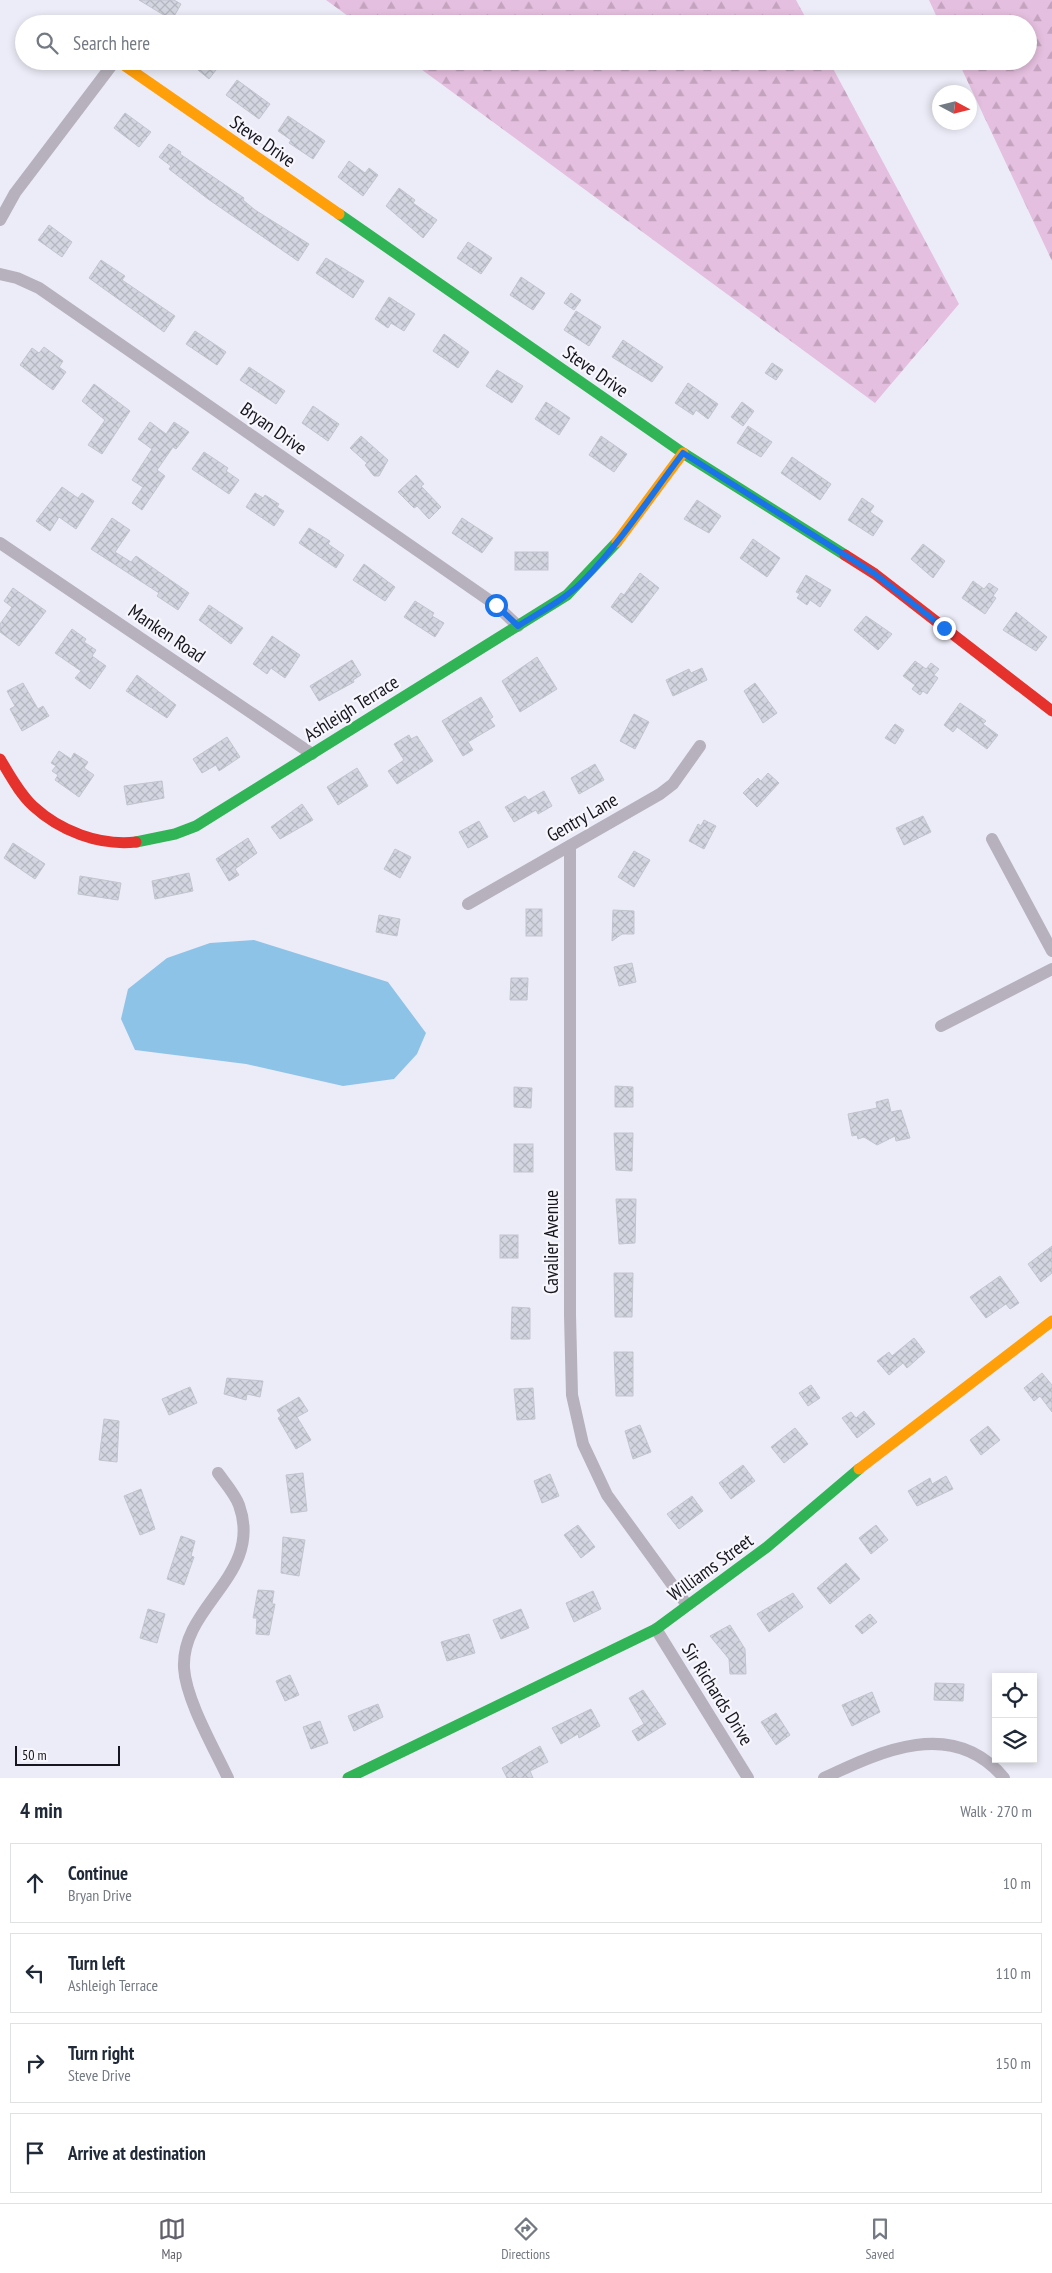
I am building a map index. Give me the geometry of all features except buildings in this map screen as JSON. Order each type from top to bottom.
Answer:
[{"type":"street","points":[[0,220],[15,193],[109,70]]},
{"type":"street","name":"Steve Drive","points":[[129,70],[683,453],[875,574],[1052,711]]},
{"type":"street","name":"Bryan Drive","points":[[0,274],[17,278],[39,288],[496,605],[518,626]]},
{"type":"street","name":"Ashleigh Terrace","points":[[0,759],[32,804],[52,821],[72,832],[92,840],[134,842],[175,836],[196,826],[567,595],[584,581],[683,453]]},
{"type":"street","name":"Manken Road","points":[[0,543],[312,754]]},
{"type":"street","name":"Gentry Lane","points":[[468,904],[660,794],[674,784],[700,746]]},
{"type":"street","points":[[992,839],[1052,952]]},
{"type":"street","name":"Cavalier Avenue","points":[[570,846],[570,1315],[572,1395],[583,1444],[607,1495],[687,1605]]},
{"type":"street","points":[[942,1026],[1052,969]]},
{"type":"street","name":"Williams Street","points":[[348,1778],[656,1629],[767,1547],[876,1455],[1052,1321]]},
{"type":"street","points":[[218,1473],[238,1503],[243,1518],[244,1537],[233,1573],[197,1621],[189,1639],[184,1667],[190,1694],[228,1778]]},
{"type":"street","name":"Sir Richards Drive","points":[[656,1629],[748,1778]]},
{"type":"street","points":[[824,1778],[875,1754],[910,1745],[929,1744],[947,1745],[964,1750],[996,1768],[1004,1778]]},
{"type":"green space","points":[[326,0],[796,0],[804,15],[347,15]]},
{"type":"green space","points":[[929,0],[1052,0],[1052,261],[977,101],[977,85],[969,85],[962,70],[1037,70],[1037,15],[936,15]]},
{"type":"green space","points":[[422,70],[834,70],[959,304],[875,403]]},
{"type":"water","points":[[254,940],[388,982],[426,1033],[417,1054],[394,1079],[343,1086],[246,1064],[135,1050],[121,1019],[128,989],[167,958],[210,943]]},
{"type":"traffic: fast","points":[[339,214],[683,453],[845,555]]},
{"type":"traffic: fast","points":[[136,842],[175,834],[196,826],[567,595],[617,542]]},
{"type":"traffic: fast","points":[[348,1778],[656,1629],[767,1547],[859,1469]]},
{"type":"traffic: slow","points":[[131,70],[339,214]]},
{"type":"traffic: slow","points":[[617,542],[683,453]]},
{"type":"traffic: slow","points":[[859,1469],[1052,1321]]},
{"type":"traffic: jam","points":[[845,555],[875,574],[1052,711]]},
{"type":"traffic: jam","points":[[0,759],[28,801],[55,823],[94,839],[108,842],[136,842]]},
{"type":"route","points":[[496,605],[505,611],[518,626],[567,595],[584,581],[610,550],[683,453],[875,574],[944,628]]}]
